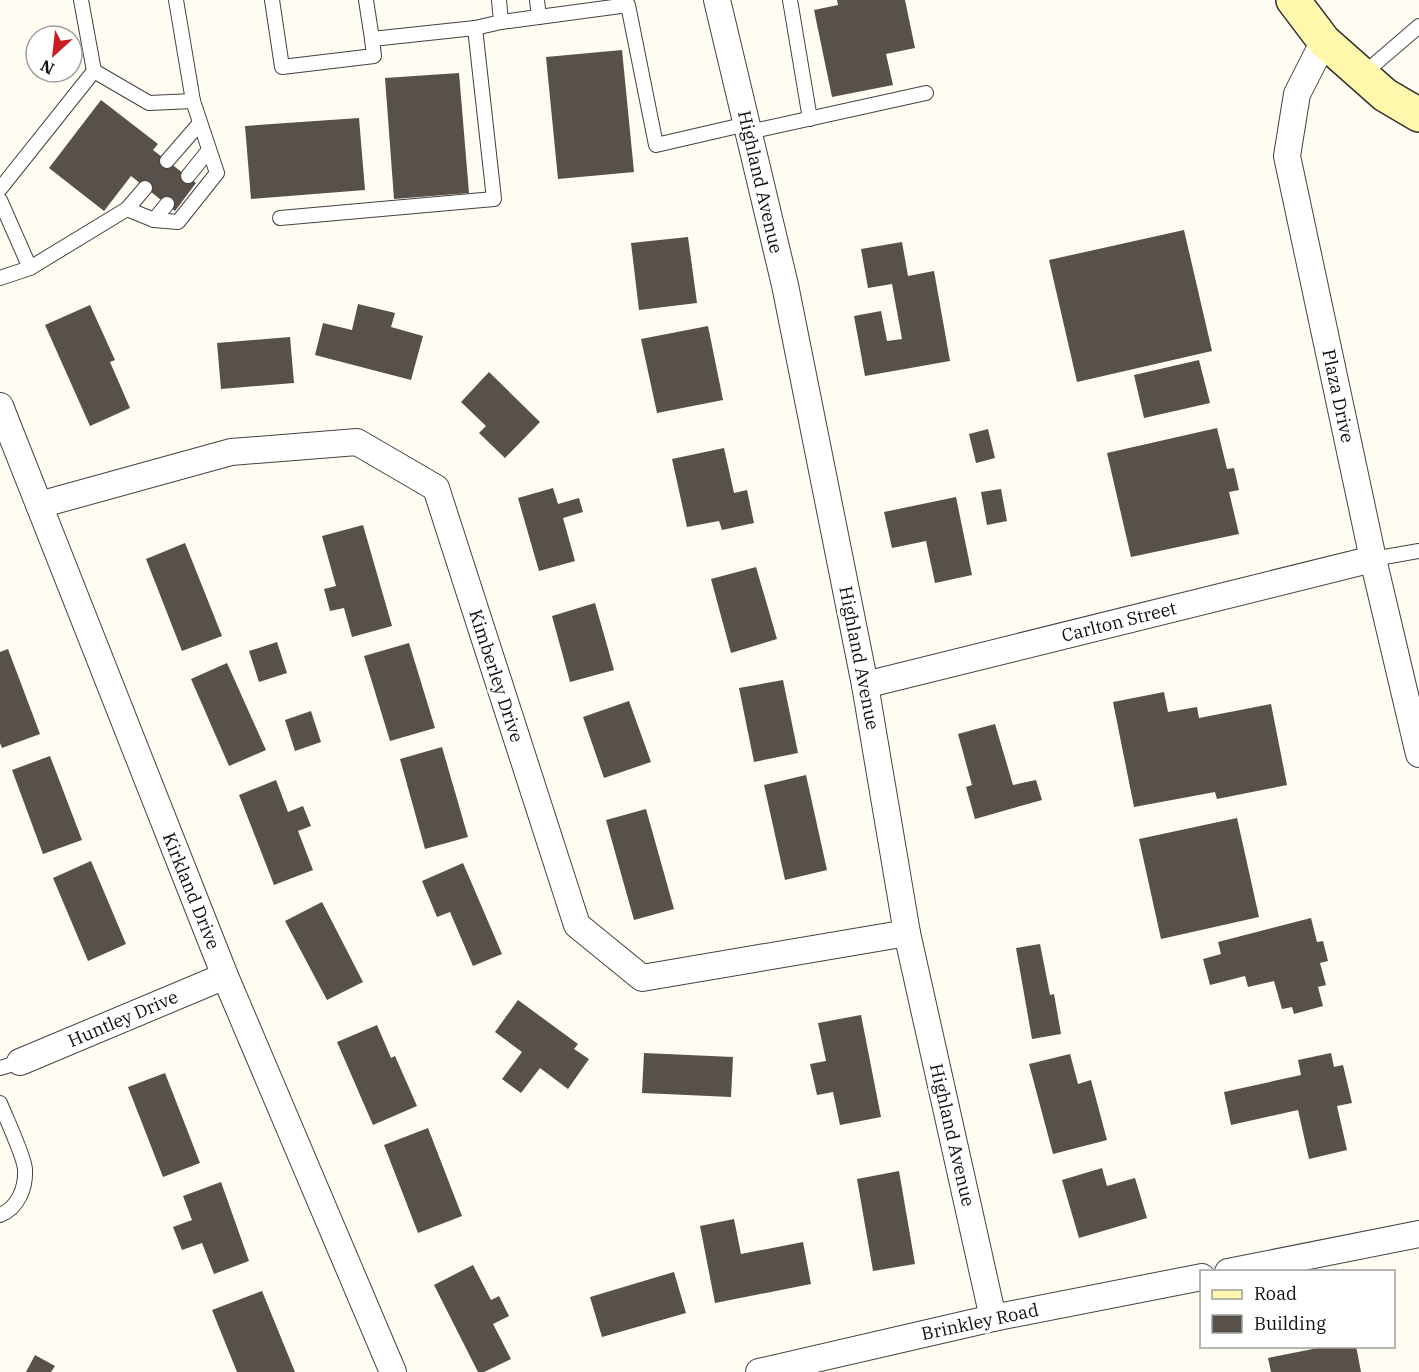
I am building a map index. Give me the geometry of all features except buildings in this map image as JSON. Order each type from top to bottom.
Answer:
[{"type":"street","name":"Highland Avenue","points":[[717,0],[787,296],[865,685],[907,933],[993,1318]]},
{"type":"street","points":[[1293,0],[1324,41],[1385,95],[1419,115]]},
{"type":"street","name":"Plaza Drive","points":[[1324,41],[1297,94],[1287,156],[1373,560],[1419,754]]},
{"type":"street","name":"Kirkland Drive","points":[[0,406],[225,976],[393,1372]]},
{"type":"street","name":"Kimberley Drive","points":[[39,505],[231,452],[357,442],[436,488],[577,925],[642,978],[907,933]]},
{"type":"street","name":"Carlton Street","points":[[865,685],[1373,560]]},
{"type":"street","name":"Huntley Drive","points":[[10,1065],[225,976]]},
{"type":"street","points":[[1238,1270],[1419,1234]]},
{"type":"street","name":"Brinkley Road","points":[[759,1372],[993,1318],[1200,1277]]},
{"type":"lane","points":[[0,189],[94,71],[81,0]]},
{"type":"lane","points":[[128,209],[154,220],[178,222],[217,173],[193,101],[176,0]]},
{"type":"lane","points":[[272,0],[282,67],[374,56],[366,0]]},
{"type":"lane","points":[[499,0],[501,22]]},
{"type":"lane","points":[[537,0],[539,17]]},
{"type":"lane","points":[[790,0],[810,119]]},
{"type":"lane","points":[[372,39],[475,28],[501,22],[628,5],[656,145],[810,119],[926,93]]},
{"type":"lane","points":[[1362,75],[1419,26]]},
{"type":"lane","points":[[280,218],[494,199],[475,28]]},
{"type":"lane","points":[[94,71],[149,103],[193,101]]},
{"type":"lane","points":[[167,161],[200,123]]},
{"type":"lane","points":[[188,176],[209,150]]},
{"type":"lane","points":[[0,278],[30,268],[128,209],[145,188]]},
{"type":"lane","points":[[0,200],[30,268]]},
{"type":"lane","points":[[154,220],[167,204]]},
{"type":"lane","points":[[1373,560],[1419,550]]},
{"type":"lane","points":[[0,1103],[25,1168],[22,1194],[9,1212],[0,1215]]}]
